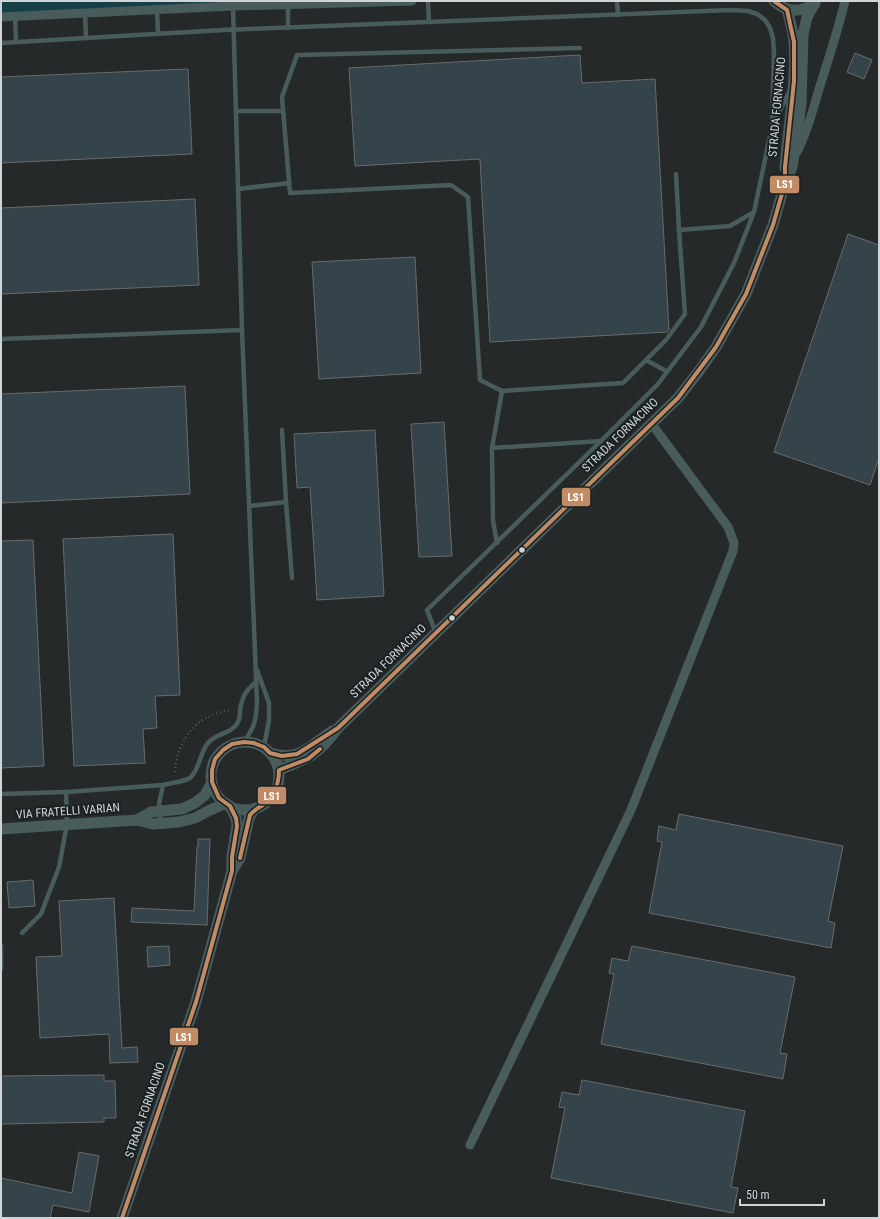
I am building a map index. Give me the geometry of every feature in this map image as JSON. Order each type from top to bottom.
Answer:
[{"type":"street","points":[[1,17],[233,6],[412,1]]},
{"type":"street","points":[[774,1],[787,10],[801,11],[816,2]]},
{"type":"street","name":"STRADA FORNACINO","points":[[793,159],[804,139],[839,26],[845,1]]},
{"type":"street","name":"STRADA FORNACINO","points":[[279,770],[308,759],[326,744],[338,728],[678,398],[716,347],[746,294],[773,225],[785,183],[792,167],[797,138],[800,103],[803,35],[807,17],[816,2]]},
{"type":"street","name":"STRADA FORNACINO","points":[[785,183],[784,167],[791,119],[794,81],[794,42],[787,10]]},
{"type":"street","points":[[470,1145],[632,810],[733,551],[734,542],[728,527],[651,424]]},
{"type":"street","name":"STRADA FORNACINO","points":[[267,750],[282,756],[297,754],[338,728]]},
{"type":"street","points":[[244,742],[254,743],[267,750],[276,761],[279,770],[279,780],[276,789],[267,801],[255,808],[247,810],[238,809],[228,805],[219,798],[212,782],[212,770],[215,760],[222,750],[232,744],[244,742]]},
{"type":"street","name":"VIA FRATELLI VARIAN","points":[[138,820],[151,812],[182,809],[195,803],[205,795],[212,782]]},
{"type":"street","name":"STRADA FORNACINO","points":[[122,1218],[196,1002],[232,871],[232,857],[237,826],[236,818],[228,805]]},
{"type":"street","name":"VIA FRATELLI VARIAN","points":[[1,829],[138,820],[153,824],[179,822],[195,818],[208,811],[228,805]]},
{"type":"street","name":"STRADA FORNACINO","points":[[232,871],[240,858],[249,818],[255,808]]},
{"type":"lane","points":[[428,1],[429,22]]},
{"type":"lane","points":[[618,1],[618,15]]},
{"type":"lane","points":[[288,5],[288,28]]},
{"type":"lane","points":[[233,6],[242,330],[256,682],[256,719],[252,730],[244,742]]},
{"type":"lane","points":[[157,10],[158,34]]},
{"type":"lane","points":[[1,43],[233,30],[739,10],[757,14],[765,20],[773,38],[774,53],[772,127],[754,212],[734,263],[701,327],[666,371],[658,384],[427,610],[436,633]]},
{"type":"lane","points":[[85,13],[86,38]]},
{"type":"lane","points":[[15,16],[16,42]]},
{"type":"lane","points":[[580,48],[297,55],[282,97],[290,193],[451,185],[468,197],[480,380],[502,391],[623,383],[666,340],[685,314],[676,174]]},
{"type":"lane","points":[[772,127],[794,81]]},
{"type":"lane","points":[[236,112],[283,111]]},
{"type":"lane","points":[[238,189],[289,183]]},
{"type":"lane","points":[[679,230],[730,226],[754,212]]},
{"type":"lane","points":[[1,339],[242,330]]},
{"type":"lane","points":[[646,360],[666,371]]},
{"type":"lane","points":[[496,543],[493,521],[492,448],[502,391]]},
{"type":"lane","points":[[282,430],[292,578]]},
{"type":"lane","points":[[492,448],[601,441]]},
{"type":"lane","points":[[249,506],[286,502]]},
{"type":"lane","points":[[255,665],[269,703],[267,750]]},
{"type":"lane","points":[[1,794],[66,792],[163,785],[190,778],[194,773],[208,742],[215,737],[230,731],[237,724],[244,694],[248,688],[256,682]]},
{"type":"lane","points":[[161,823],[159,804],[163,785]]},
{"type":"lane","points":[[22,933],[41,914],[62,855],[67,824],[66,792]]},
{"type":"lane","points":[[1,946],[1,969]]},
{"type":"path","points":[[175,772],[178,754],[182,744],[194,727],[210,715],[232,710]]},
{"type":"shaded area","points":[[1,1],[353,1],[1,17]]},
{"type":"building","points":[[855,53],[872,60],[864,79],[847,72]]},
{"type":"building","points":[[580,55],[582,83],[655,79],[669,330],[667,332],[490,342],[480,159],[355,166],[349,68]]},
{"type":"building","points":[[188,69],[192,154],[1,163],[1,77]]},
{"type":"building","points":[[195,199],[199,285],[1,294],[1,208]]},
{"type":"building","points":[[848,234],[879,245],[879,458],[870,485],[774,452]]},
{"type":"building","points":[[415,257],[421,373],[319,379],[312,262]]},
{"type":"building","points":[[185,386],[190,494],[1,503],[1,394]]},
{"type":"building","points":[[444,422],[452,556],[419,557],[411,424]]},
{"type":"building","points":[[375,430],[384,596],[317,600],[310,487],[297,488],[294,434]]},
{"type":"building","points":[[173,534],[180,695],[155,696],[157,728],[143,729],[145,763],[74,766],[63,539]]},
{"type":"building","points":[[33,540],[44,766],[1,768],[1,541]]},
{"type":"building","points":[[679,814],[843,846],[828,921],[835,923],[831,948],[649,913],[662,842],[657,841],[659,826],[676,830]]},
{"type":"building","points":[[198,839],[210,839],[207,925],[131,922],[132,908],[194,911]]},
{"type":"building","points":[[33,880],[35,906],[9,908],[7,882]]},
{"type":"building","points":[[114,898],[122,1048],[137,1047],[138,1062],[110,1063],[109,1034],[40,1038],[36,957],[62,956],[59,901]]},
{"type":"building","points":[[169,946],[170,965],[148,967],[147,947]]},
{"type":"building","points":[[632,946],[795,977],[780,1053],[787,1054],[783,1079],[601,1044],[614,974],[609,973],[612,958],[628,961]]},
{"type":"building","points":[[104,1075],[104,1081],[115,1081],[116,1118],[104,1118],[104,1122],[1,1124],[1,1076]]},
{"type":"building","points":[[582,1080],[745,1111],[731,1187],[738,1188],[733,1213],[551,1178],[565,1108],[559,1107],[562,1092],[579,1095]]},
{"type":"building","points":[[79,1152],[99,1156],[89,1212],[53,1205],[50,1218],[1,1218],[1,1178],[72,1193]]},
{"type":"transit line","name":"LS1","points":[[122,1218],[196,1002],[232,871],[232,857],[237,826],[236,818],[230,806],[219,798],[212,782],[212,770],[215,759],[223,750],[232,744],[244,742],[254,743],[264,747],[270,753],[282,756],[297,754],[338,728],[678,398],[716,347],[746,294],[773,225],[785,183],[785,167],[794,81],[794,42],[787,10],[774,1]]},
{"type":"transit line","name":"LS1","points":[[240,858],[250,815],[271,798],[276,789],[279,770],[308,759],[320,749]]}]
